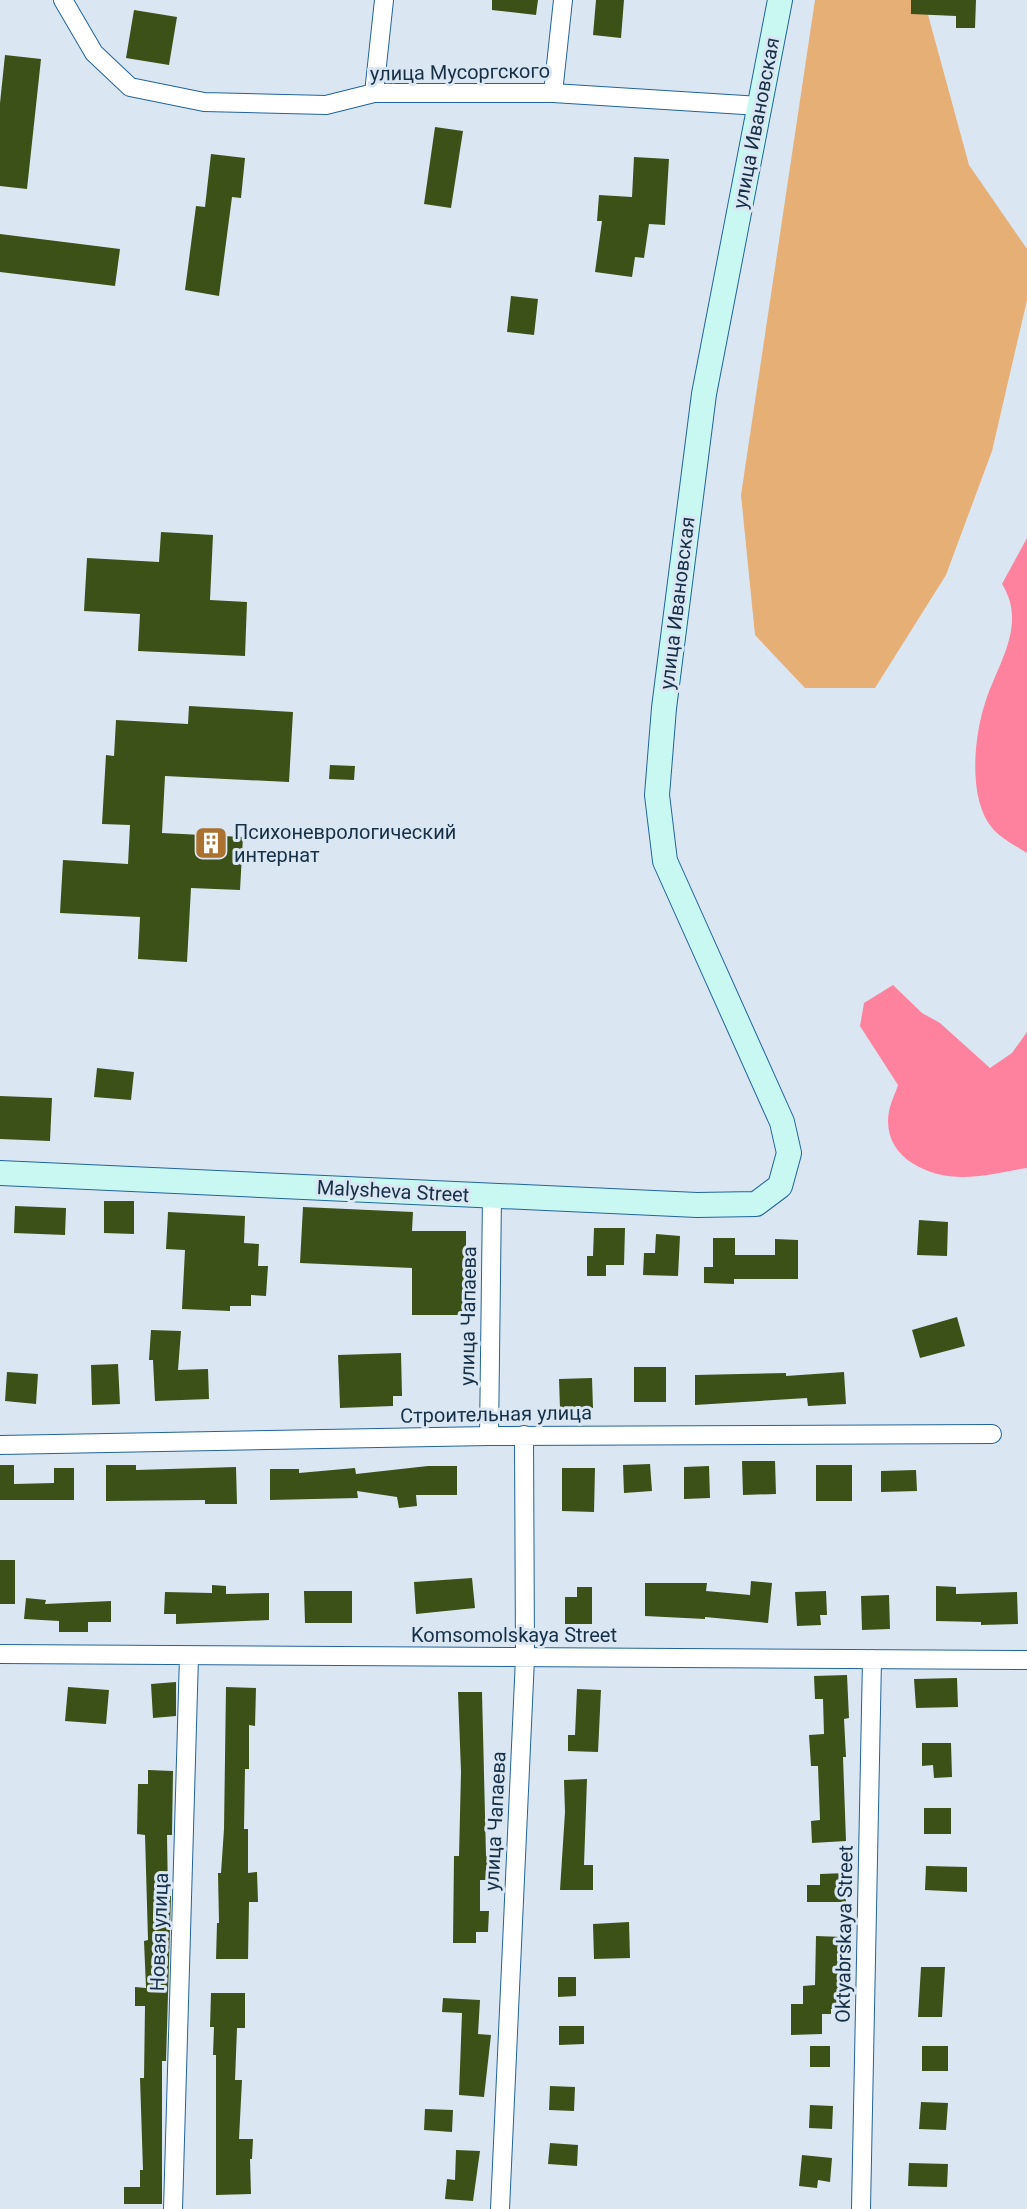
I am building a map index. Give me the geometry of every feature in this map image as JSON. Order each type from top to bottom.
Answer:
[{"type":"street","name":"улица Мусоргского","points":[[63,0],[94,53],[130,87],[204,102],[326,105],[374,93],[553,93],[760,106]]},
{"type":"street","points":[[374,93],[384,0]]},
{"type":"street","points":[[553,93],[563,0]]},
{"type":"street","name":"улица Ивановская","points":[[780,0],[704,394],[665,696],[657,795],[665,861],[783,1122],[789,1153],[780,1186]]},
{"type":"street","name":"Malysheva Street","points":[[0,1173],[697,1205],[756,1204],[780,1186]]},
{"type":"street","name":"улица Чапаева","points":[[489,1436],[492,1196]]},
{"type":"street","name":"Строительная улица","points":[[0,1445],[489,1436],[992,1434]]},
{"type":"street","name":"улица Чапаева","points":[[500,2209],[525,1658],[524,1436]]},
{"type":"street","name":"Komsomolskaya Street","points":[[0,1654],[1027,1660]]},
{"type":"street","name":"Новая улица","points":[[174,2209],[189,1656]]},
{"type":"street","name":"Oktyabrskaya Street","points":[[861,2209],[872,1659]]},
{"type":"shaded area","points":[[815,0],[924,0],[969,165],[1027,249],[1027,300],[992,451],[946,575],[875,688],[805,688],[755,635],[741,495]]},
{"type":"shaded area","points":[[1027,538],[1027,853],[997,833],[985,816],[979,801],[975,766],[982,714],[1008,643],[1011,628],[1012,614],[1009,599],[1002,584]]},
{"type":"shaded area","points":[[893,985],[922,1013],[940,1023],[990,1068],[1012,1053],[1027,1032],[1027,1168],[979,1176],[948,1176],[920,1167],[907,1160],[898,1150],[891,1138],[888,1124],[890,1107],[898,1085],[860,1026],[864,1003]]},
{"type":"building","points":[[492,0],[538,0],[536,15],[492,10]]},
{"type":"building","points":[[596,0],[624,0],[621,38],[593,35]]},
{"type":"building","points":[[911,0],[976,0],[975,28],[956,28],[956,16],[911,14]]},
{"type":"building","points":[[134,10],[177,17],[169,65],[126,58]]},
{"type":"building","points":[[5,55],[41,59],[27,189],[0,186],[0,103]]},
{"type":"building","points":[[435,127],[463,131],[451,208],[424,204]]},
{"type":"building","points":[[211,154],[245,158],[241,198],[232,197],[219,296],[185,290],[196,206],[205,207]]},
{"type":"building","points":[[634,157],[669,159],[665,225],[649,224],[644,258],[635,257],[632,277],[595,272],[602,221],[597,221],[599,195],[632,197]]},
{"type":"building","points":[[0,234],[120,249],[115,286],[0,272]]},
{"type":"building","points":[[511,296],[538,299],[534,335],[507,332]]},
{"type":"building","points":[[161,532],[213,535],[210,600],[247,602],[245,656],[138,651],[140,614],[84,611],[87,558],[159,562]]},
{"type":"building","name":"Психоневрологический интернат","points":[[189,706],[293,712],[289,782],[165,776],[162,833],[243,837],[240,890],[191,888],[187,962],[138,959],[140,917],[60,913],[63,860],[128,864],[130,825],[102,824],[106,755],[114,756],[116,720],[188,724]]},
{"type":"building","points":[[330,765],[355,766],[354,780],[329,779]]},
{"type":"building","points":[[97,1068],[134,1072],[131,1100],[94,1097]]},
{"type":"building","points":[[0,1096],[52,1098],[50,1141],[0,1139]]},
{"type":"building","points":[[104,1201],[134,1201],[134,1234],[104,1233]]},
{"type":"building","points":[[15,1206],[66,1208],[65,1235],[14,1233]]},
{"type":"building","points":[[303,1207],[413,1212],[412,1231],[466,1231],[466,1315],[412,1315],[412,1268],[300,1263]]},
{"type":"building","points":[[168,1212],[245,1216],[244,1243],[259,1244],[258,1266],[268,1266],[266,1296],[251,1295],[251,1306],[230,1306],[230,1311],[182,1309],[185,1250],[166,1249]]},
{"type":"building","points":[[919,1220],[948,1222],[947,1256],[917,1255]]},
{"type":"building","points":[[594,1228],[625,1228],[624,1265],[606,1265],[606,1276],[587,1276],[587,1256],[593,1256]]},
{"type":"building","points":[[656,1234],[680,1236],[678,1276],[643,1275],[644,1253],[655,1253]]},
{"type":"building","points":[[713,1238],[735,1238],[735,1255],[775,1255],[775,1239],[798,1240],[798,1279],[734,1279],[734,1284],[704,1283],[704,1267],[713,1267]]},
{"type":"building","points":[[957,1317],[965,1346],[920,1358],[912,1330]]},
{"type":"building","points":[[151,1330],[181,1331],[178,1370],[208,1369],[209,1399],[155,1401],[153,1360],[149,1360]]},
{"type":"building","points":[[401,1353],[402,1396],[393,1396],[393,1406],[340,1408],[338,1355]]},
{"type":"building","points":[[118,1364],[120,1404],[92,1405],[91,1365]]},
{"type":"building","points":[[634,1367],[666,1367],[666,1402],[634,1402]]},
{"type":"building","points":[[7,1372],[38,1374],[36,1404],[5,1401]]},
{"type":"building","points":[[844,1372],[846,1404],[808,1406],[807,1398],[695,1405],[695,1375],[786,1373],[786,1376]]},
{"type":"building","points":[[592,1378],[593,1408],[560,1409],[559,1379]]},
{"type":"building","points":[[742,1461],[775,1461],[776,1494],[743,1495]]},
{"type":"building","points":[[650,1464],[652,1491],[624,1493],[623,1465]]},
{"type":"building","points":[[0,1465],[14,1465],[14,1484],[54,1483],[54,1468],[74,1468],[74,1500],[0,1500]]},
{"type":"building","points":[[106,1465],[136,1465],[136,1470],[236,1467],[237,1504],[205,1504],[205,1500],[106,1501]]},
{"type":"building","points":[[816,1465],[852,1465],[852,1501],[816,1501]]},
{"type":"building","points":[[428,1466],[457,1466],[457,1495],[416,1495],[417,1506],[399,1508],[397,1497],[357,1491],[358,1498],[270,1500],[270,1469],[299,1469],[299,1473],[355,1468],[356,1474]]},
{"type":"building","points":[[709,1466],[710,1498],[684,1499],[684,1467]]},
{"type":"building","points":[[562,1468],[595,1468],[594,1512],[562,1511]]},
{"type":"building","points":[[916,1470],[917,1491],[881,1492],[881,1471]]},
{"type":"building","points":[[0,1560],[15,1560],[15,1604],[0,1604]]},
{"type":"building","points":[[472,1578],[475,1608],[416,1614],[414,1582]]},
{"type":"building","points":[[751,1581],[772,1583],[768,1623],[705,1617],[705,1619],[645,1616],[645,1583],[707,1583],[706,1591],[750,1595]]},
{"type":"building","points":[[212,1585],[226,1586],[226,1594],[269,1593],[269,1620],[176,1624],[176,1614],[164,1614],[165,1592],[212,1593]]},
{"type":"building","points":[[936,1586],[956,1587],[956,1594],[1017,1592],[1018,1624],[981,1625],[981,1622],[936,1621]]},
{"type":"building","points":[[577,1587],[592,1587],[592,1624],[565,1624],[565,1597],[577,1597]]},
{"type":"building","points":[[304,1591],[352,1591],[352,1623],[305,1623]]},
{"type":"building","points":[[826,1591],[827,1615],[820,1615],[821,1625],[797,1626],[795,1592]]},
{"type":"building","points":[[889,1595],[890,1629],[862,1630],[861,1596]]},
{"type":"building","points":[[26,1598],[46,1600],[45,1604],[111,1601],[111,1622],[88,1622],[88,1632],[59,1632],[59,1621],[24,1619]]},
{"type":"building","points":[[847,1675],[849,1718],[844,1719],[846,1757],[843,1757],[846,1841],[812,1843],[811,1821],[820,1820],[818,1766],[811,1766],[809,1735],[824,1734],[823,1699],[815,1699],[814,1676]]},
{"type":"building","points":[[957,1678],[958,1707],[916,1708],[914,1679]]},
{"type":"building","points":[[176,1682],[176,1716],[153,1718],[151,1684]]},
{"type":"building","points":[[68,1687],[109,1690],[106,1724],[65,1721]]},
{"type":"building","points":[[226,1687],[256,1688],[255,1726],[249,1725],[249,1769],[245,1769],[244,1829],[248,1829],[248,1873],[257,1872],[258,1902],[249,1902],[248,1959],[216,1959],[217,1923],[219,1923],[218,1873],[221,1873],[224,1829]]},
{"type":"building","points":[[577,1689],[601,1690],[598,1752],[568,1751],[568,1735],[575,1735]]},
{"type":"building","points":[[458,1692],[482,1692],[486,1856],[496,1856],[496,1880],[480,1880],[480,1911],[489,1911],[488,1932],[476,1932],[476,1943],[453,1943],[454,1856],[459,1856],[461,1772]]},
{"type":"building","points":[[922,1743],[951,1743],[952,1777],[934,1778],[933,1765],[922,1766]]},
{"type":"building","points":[[148,1770],[173,1771],[172,1835],[167,1835],[168,1896],[171,1896],[166,2061],[162,2061],[162,2204],[124,2204],[124,2187],[140,2187],[140,2170],[143,2170],[140,2078],[144,2078],[145,2006],[135,2006],[135,1987],[146,1988],[144,1941],[148,1940],[145,1835],[137,1834],[138,1784],[148,1784]]},
{"type":"building","points":[[587,1779],[584,1865],[593,1865],[593,1890],[560,1890],[565,1812],[564,1780]]},
{"type":"building","points":[[924,1808],[951,1808],[951,1834],[924,1834]]},
{"type":"building","points":[[926,1866],[967,1867],[967,1892],[925,1890]]},
{"type":"building","points":[[846,1873],[846,1902],[807,1902],[807,1885],[820,1885],[820,1874]]},
{"type":"building","points":[[629,1922],[630,1958],[594,1959],[593,1924]]},
{"type":"building","points":[[816,1936],[843,1937],[841,2009],[831,2009],[831,2014],[822,2014],[822,2034],[791,2035],[791,2004],[803,2004],[803,1986],[815,1985]]},
{"type":"building","points":[[921,1967],[945,1967],[942,2017],[918,2017]]},
{"type":"building","points":[[558,1977],[576,1977],[576,1996],[558,1997]]},
{"type":"building","points":[[211,1993],[245,1993],[245,2028],[237,2028],[235,2080],[242,2080],[239,2139],[253,2139],[252,2159],[250,2159],[251,2194],[216,2195],[216,2055],[213,2055],[214,2027],[210,2027]]},
{"type":"building","points":[[443,1998],[480,2000],[478,2034],[491,2035],[484,2097],[459,2095],[462,2013],[442,2012]]},
{"type":"building","points":[[559,2026],[584,2026],[584,2044],[559,2045]]},
{"type":"building","points":[[810,2046],[830,2046],[830,2067],[810,2067]]},
{"type":"building","points":[[922,2046],[948,2046],[948,2071],[922,2071]]},
{"type":"building","points":[[550,2086],[575,2087],[574,2111],[549,2110]]},
{"type":"building","points":[[921,2102],[948,2103],[946,2130],[919,2129]]},
{"type":"building","points":[[810,2105],[833,2106],[832,2129],[809,2128]]},
{"type":"building","points":[[425,2109],[453,2110],[452,2132],[424,2130]]},
{"type":"building","points":[[550,2143],[578,2145],[577,2166],[548,2164]]},
{"type":"building","points":[[456,2150],[480,2151],[473,2201],[445,2199],[447,2179],[455,2180]]},
{"type":"building","points":[[802,2155],[832,2158],[830,2182],[818,2180],[817,2188],[799,2186]]},
{"type":"building","points":[[909,2163],[948,2164],[947,2187],[908,2186]]},
{"type":"place","name":"Психоневрологический интернат","points":[[211,843]]}]
